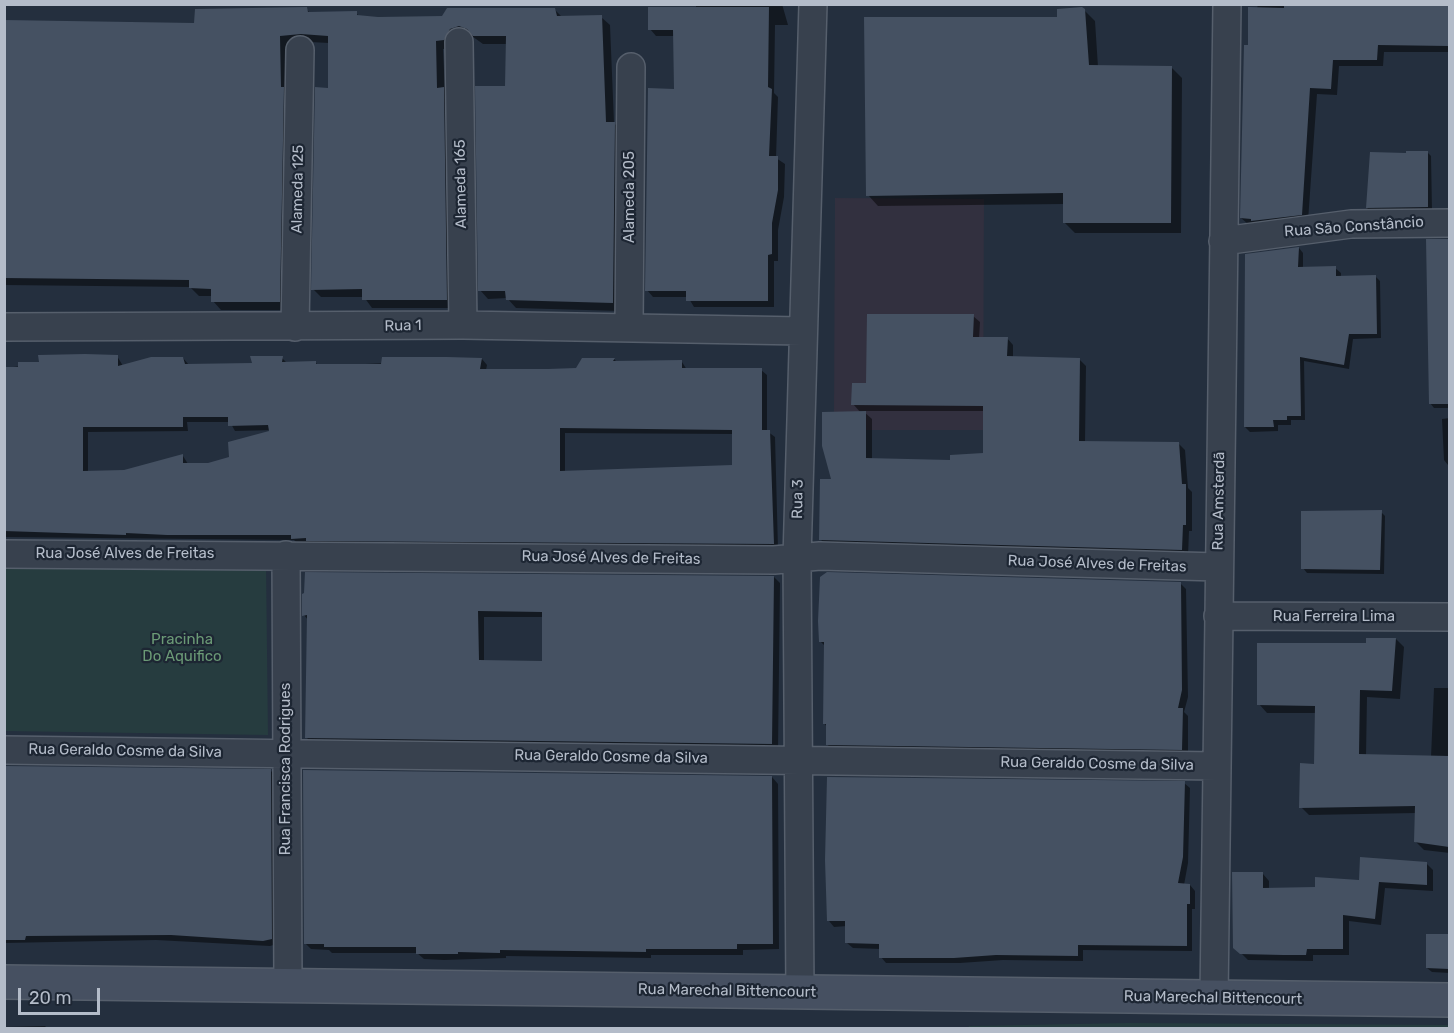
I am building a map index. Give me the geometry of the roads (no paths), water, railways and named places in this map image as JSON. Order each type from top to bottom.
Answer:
[{"type":"main road","name":"Rua Marechal Bittencourt","points":[[4,982],[1449,1000]]},
{"type":"street","name":"Rua 3","points":[[800,993],[797,558],[813,4]]},
{"type":"street","name":"Rua Amsterdã","points":[[1214,998],[1227,4]]},
{"type":"street","name":"Alameda 165","points":[[459,42],[463,325]]},
{"type":"street","name":"Alameda 125","points":[[295,327],[300,50]]},
{"type":"street","name":"Alameda 205","points":[[629,327],[630,67]]},
{"type":"street","name":"Rua São Constâncio","points":[[1223,242],[1352,224],[1449,223]]},
{"type":"street","name":"Rua 1","points":[[4,327],[463,325],[802,331]]},
{"type":"street","name":"Rua José Alves de Freitas","points":[[4,554],[797,558],[820,556],[1218,567]]},
{"type":"street","name":"Rua Francisca Rodrigues","points":[[286,555],[285,753],[288,984]]},
{"type":"street","name":"Rua Ferreira Lima","points":[[1218,616],[1449,617]]},
{"type":"street","name":"Rua Geraldo Cosme da Silva","points":[[4,750],[1217,766]]},
{"type":"park label","name":"Pracinha Do Aquifico","points":[[182,648]]}]
